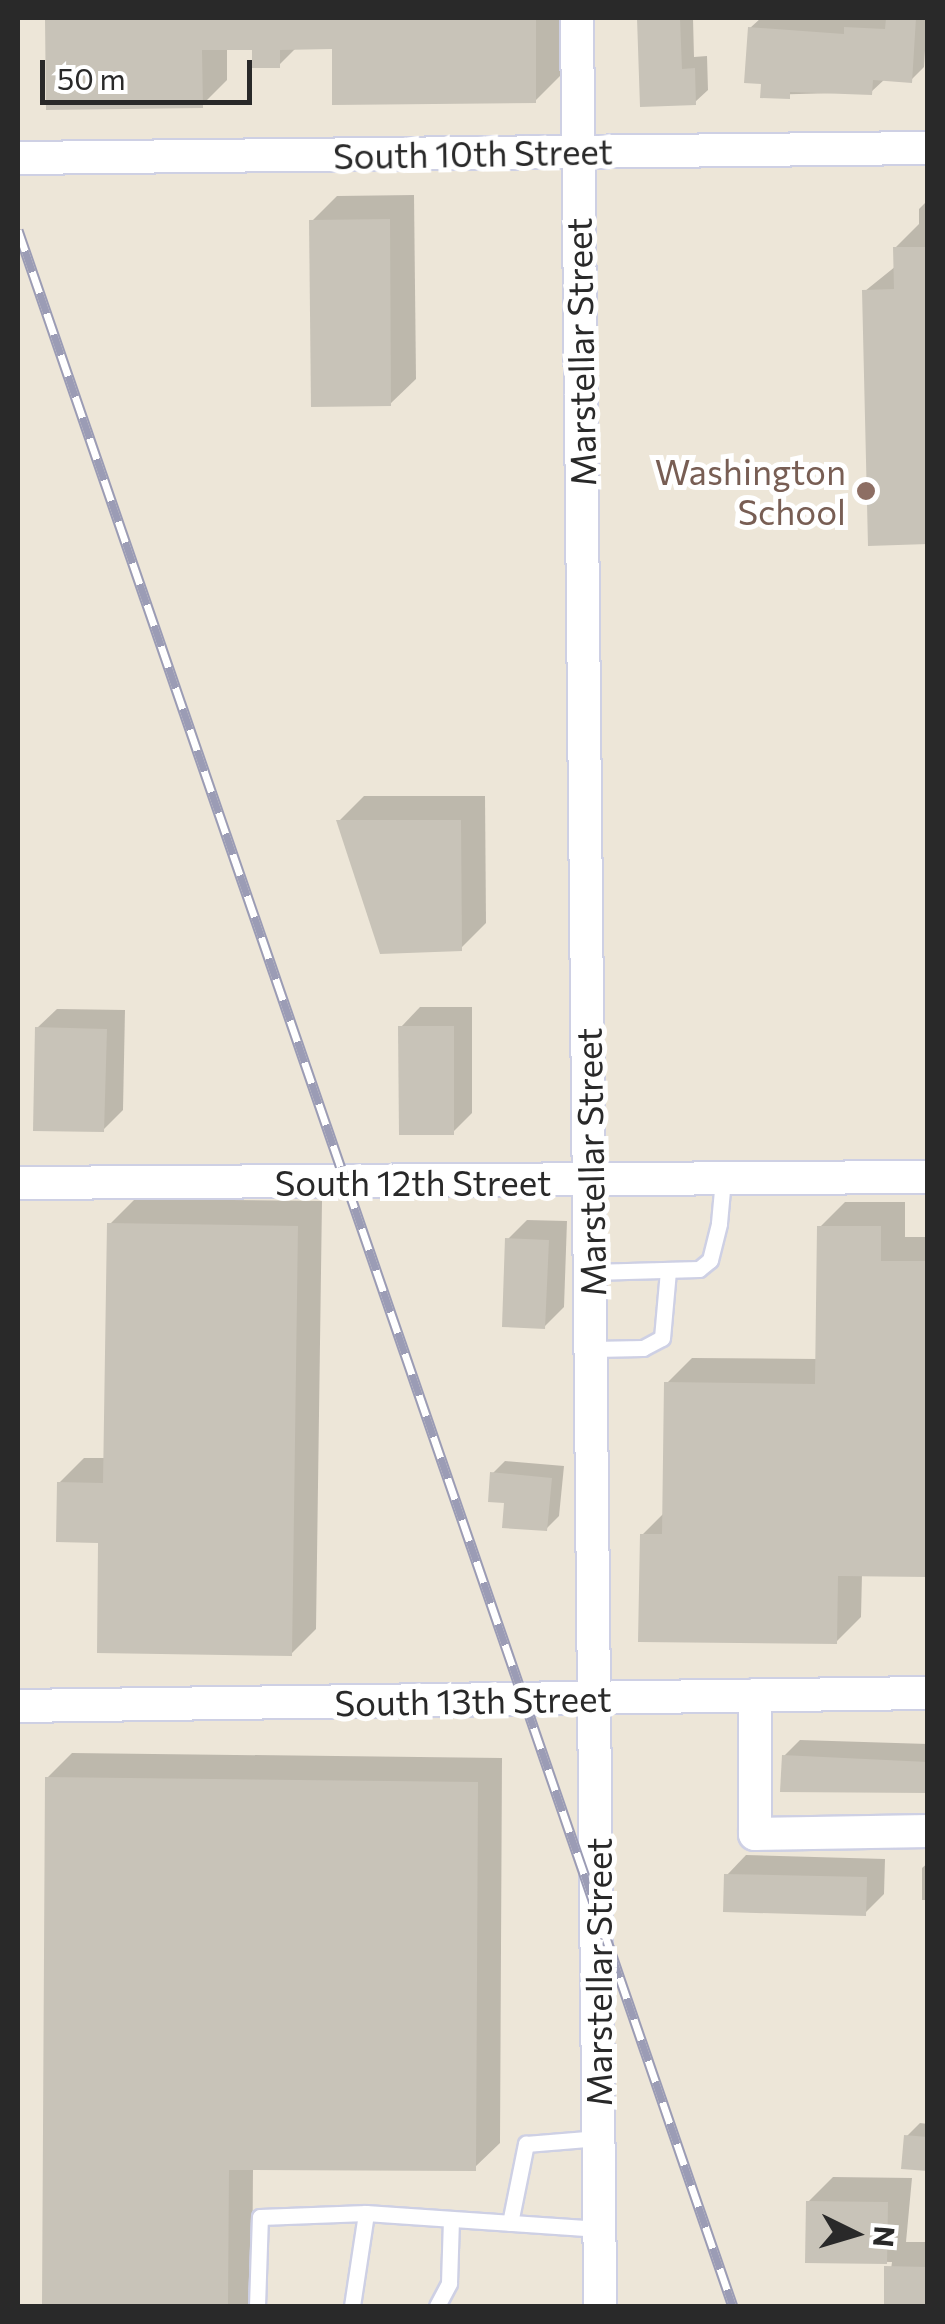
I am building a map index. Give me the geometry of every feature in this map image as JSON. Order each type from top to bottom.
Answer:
[{"type":"street","name":"Marstellar Street","points":[[576,18],[593,1349],[600,2306]]},
{"type":"street","name":"South 10th Street","points":[[18,158],[928,148]]},
{"type":"street","name":"South 12th Street","points":[[18,1183],[928,1178]]},
{"type":"street","name":"South 13th Street","points":[[18,1706],[928,1693]]},
{"type":"street","points":[[755,1695],[755,1834],[928,1831]]},
{"type":"lane","points":[[591,1272],[699,1269],[710,1260],[723,1179]]},
{"type":"lane","points":[[593,1349],[644,1348],[662,1338],[668,1271]]},
{"type":"lane","points":[[510,2223],[526,2144],[599,2138]]},
{"type":"lane","points":[[258,2306],[260,2217],[366,2213],[599,2230]]},
{"type":"lane","points":[[352,2306],[366,2213]]},
{"type":"lane","points":[[437,2306],[449,2283],[451,2218]]},
{"type":"building","points":[[45,18],[536,18],[536,103],[332,105],[332,49],[280,50],[280,68],[252,68],[252,50],[202,50],[203,108],[46,110]]},
{"type":"building","points":[[637,18],[680,18],[682,69],[695,68],[696,105],[640,107]]},
{"type":"building","points":[[886,18],[916,18],[912,83],[873,80],[872,95],[790,92],[790,99],[760,98],[761,84],[744,83],[748,27],[844,34],[844,27],[885,29]]},
{"type":"building","points":[[390,219],[391,406],[311,407],[309,220]]},
{"type":"building","points":[[893,247],[928,247],[928,544],[868,546],[862,290],[894,289]]},
{"type":"building","points":[[336,820],[461,820],[462,951],[380,954]]},
{"type":"building","points":[[398,1026],[454,1026],[454,1135],[399,1135]]},
{"type":"building","points":[[35,1027],[107,1029],[104,1132],[33,1131]]},
{"type":"building","points":[[107,1223],[298,1226],[292,1656],[97,1653],[98,1543],[56,1542],[57,1482],[103,1483]]},
{"type":"building","points":[[817,1226],[881,1226],[881,1261],[928,1261],[928,1577],[838,1576],[837,1644],[638,1642],[640,1534],[662,1534],[664,1382],[815,1384]]},
{"type":"building","points":[[505,1238],[549,1240],[545,1329],[502,1327]]},
{"type":"building","points":[[490,1472],[552,1478],[547,1531],[502,1528],[504,1503],[488,1502]]},
{"type":"building","points":[[782,1755],[928,1762],[928,1793],[780,1792]]},
{"type":"building","points":[[45,1777],[478,1782],[476,2171],[229,2170],[228,2306],[42,2306]]},
{"type":"building","points":[[724,1874],[867,1877],[866,1916],[723,1912]]},
{"type":"building","points":[[904,2135],[928,2137],[928,2171],[901,2169]]},
{"type":"building","points":[[806,2201],[888,2202],[887,2264],[805,2263]]},
{"type":"building","points":[[884,2266],[928,2267],[928,2306],[884,2306]]},
{"type":"railway","points":[[18,230],[733,2306]]},
{"type":"place","name":"Washington School","points":[[866,491]]}]
